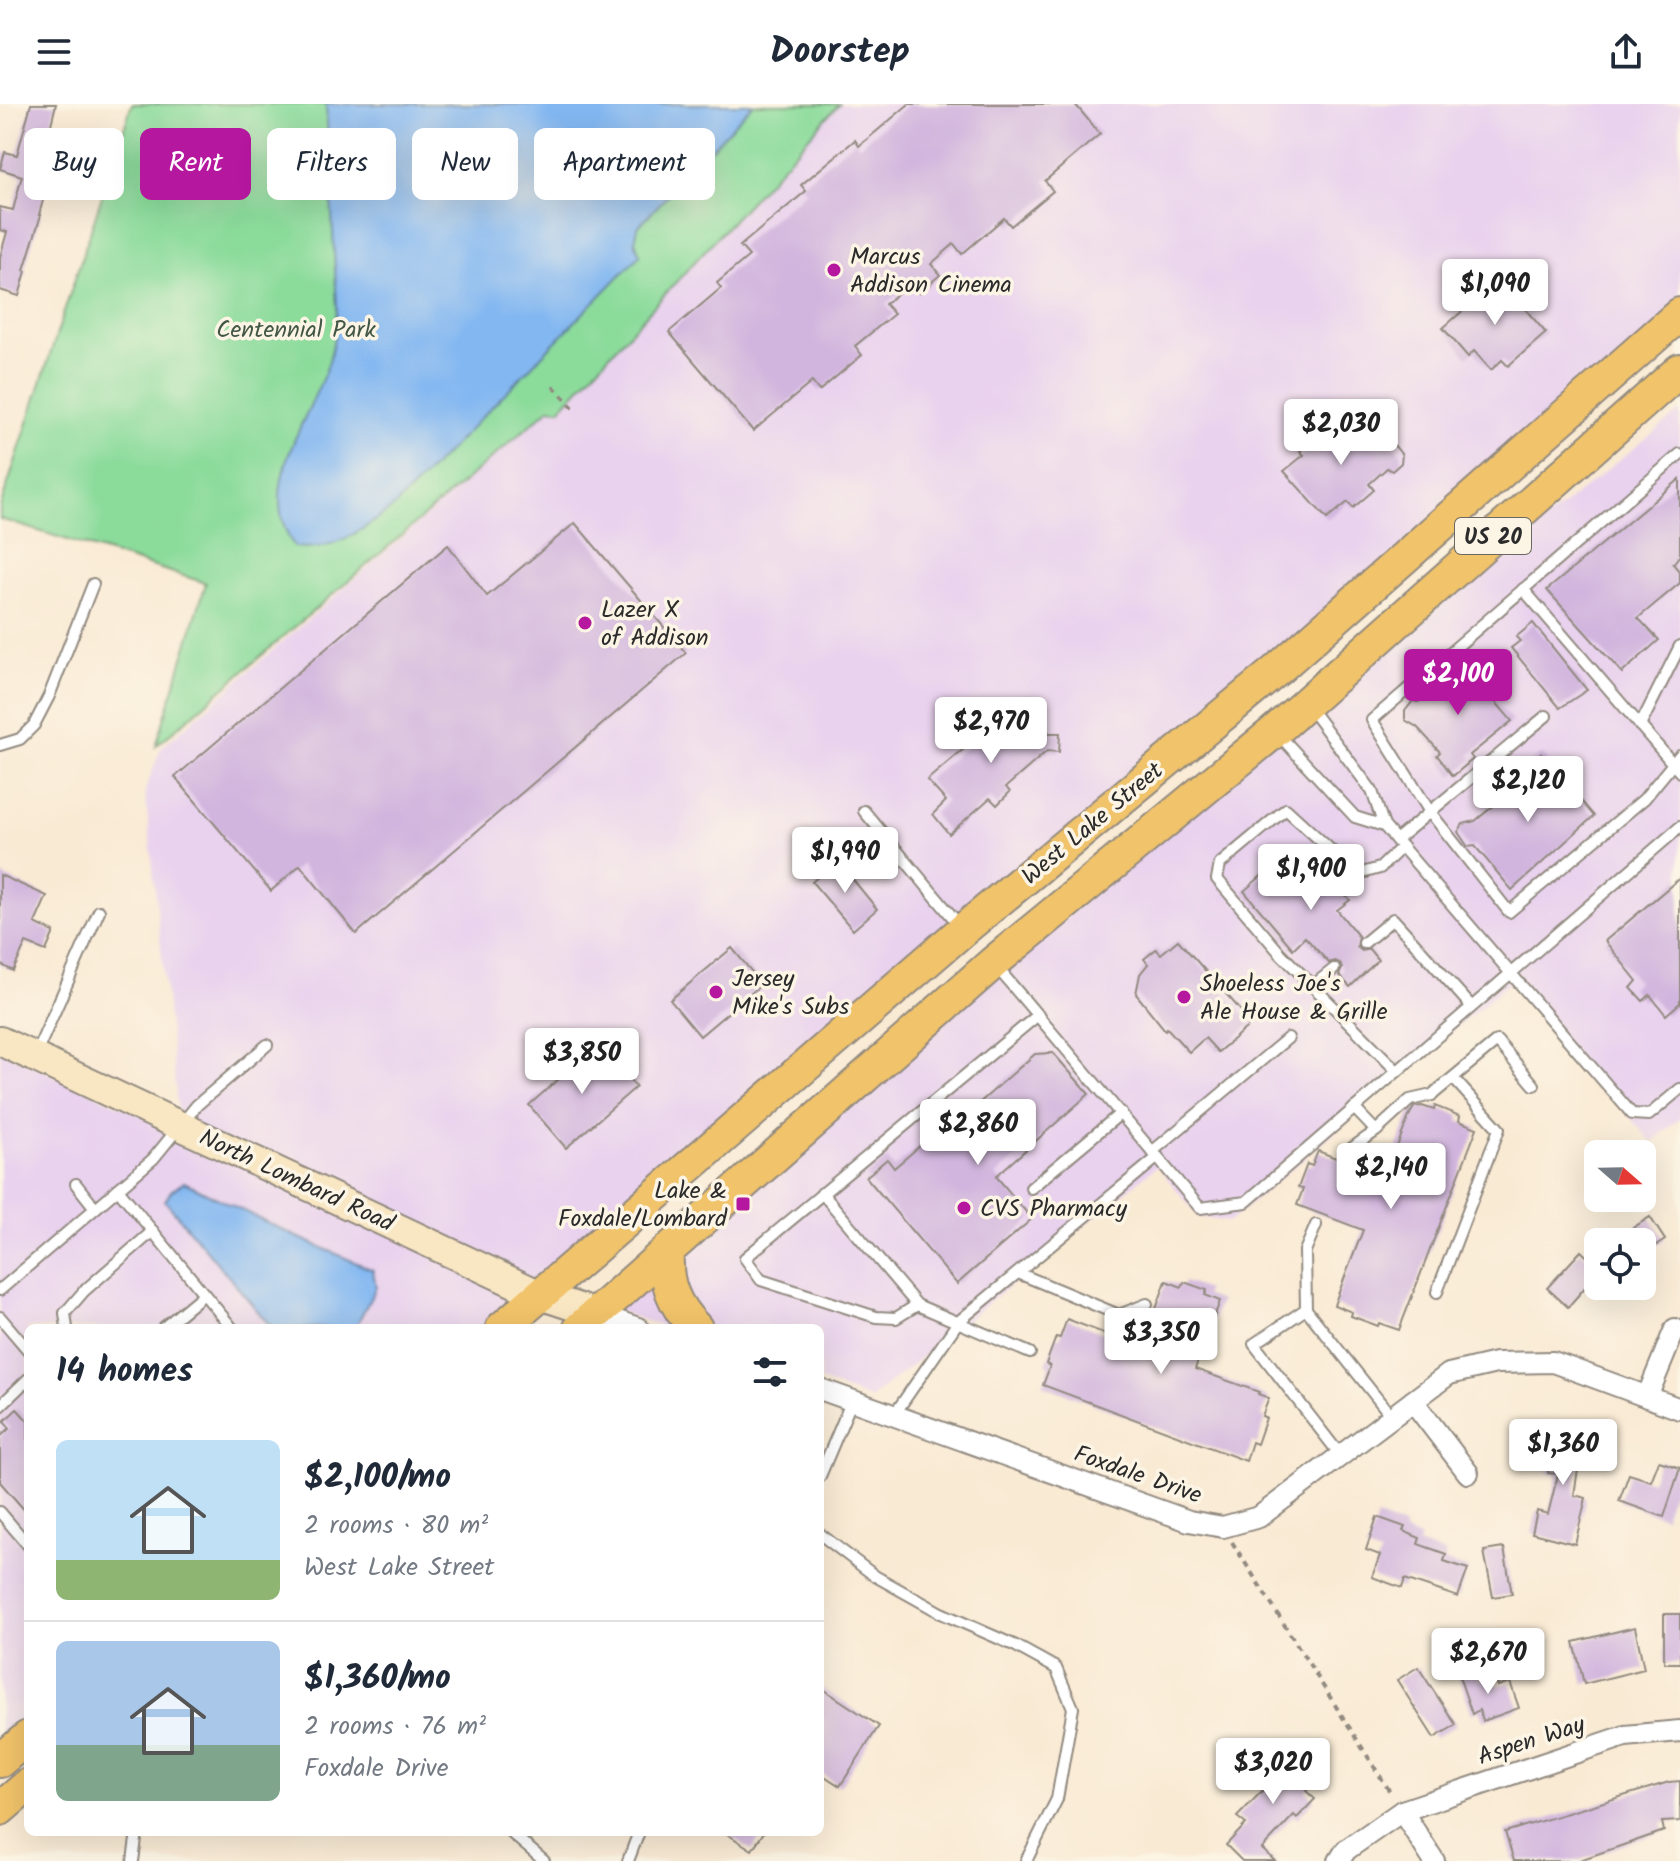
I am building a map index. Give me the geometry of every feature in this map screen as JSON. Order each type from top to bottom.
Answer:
[{"type":"main road","name":"West Lake Street","points":[[507,1324],[963,930],[1268,677],[1680,314]]},
{"type":"main road","name":"West Lake Street","points":[[588,1321],[993,963],[1275,731],[1680,370]]},
{"type":"main road","points":[[667,1251],[669,1288],[676,1304],[693,1324]]},
{"type":"main road","points":[[0,1761],[24,1740]]},
{"type":"main road","points":[[0,1809],[24,1788]]},
{"type":"street","name":"North Lombard Road","points":[[0,1041],[540,1295],[588,1321]]},
{"type":"street","points":[[588,1321],[609,1324]]},
{"type":"street","points":[[1647,1397],[1675,1329]]},
{"type":"street","name":"Foxdale Drive","points":[[824,1390],[1189,1521],[1223,1527],[1259,1517],[1449,1374],[1496,1363],[1553,1362],[1680,1409]]},
{"type":"street","points":[[1413,1401],[1468,1473]]},
{"type":"street","name":"Aspen Way","points":[[1339,1861],[1346,1850],[1402,1811],[1625,1736],[1680,1731]]},
{"type":"street","points":[[1402,1811],[1434,1861]]},
{"type":"lane","points":[[1523,589],[1640,726],[1678,764],[1644,799],[1509,912],[1430,812],[1372,720],[1523,589],[1680,454]]},
{"type":"lane","points":[[0,745],[20,739],[34,725],[49,696],[93,584]]},
{"type":"lane","points":[[1640,726],[1680,646]]},
{"type":"lane","points":[[1306,702],[1372,791],[1384,826],[1632,1114],[1649,1115],[1680,1089]]},
{"type":"lane","points":[[1397,1071],[1280,953],[1217,879],[1220,864],[1286,809],[1347,865],[1362,873],[1380,868],[1430,812],[1546,716]]},
{"type":"lane","points":[[1275,731],[1355,817],[1384,826]]},
{"type":"lane","points":[[864,811],[963,930]]},
{"type":"lane","points":[[993,963],[1200,1208],[1246,1202],[1680,827]]},
{"type":"lane","points":[[34,1057],[99,911]]},
{"type":"lane","points":[[1364,943],[1393,919],[1471,1006]]},
{"type":"lane","points":[[1314,985],[1334,969]]},
{"type":"lane","points":[[917,1305],[896,1318],[876,1317],[761,1280],[745,1258],[1038,1015]]},
{"type":"lane","points":[[894,1415],[958,1322],[1288,1038]]},
{"type":"lane","points":[[1352,1148],[1410,1100],[1432,1095],[1497,1041],[1534,1085]]},
{"type":"lane","points":[[0,1290],[153,1159],[197,1105],[267,1045]]},
{"type":"lane","points":[[1437,1292],[1499,1129],[1453,1078]]},
{"type":"lane","points":[[1354,1108],[1376,1131]]},
{"type":"lane","points":[[1031,1188],[1121,1113]]},
{"type":"lane","points":[[76,1184],[95,1208]]},
{"type":"lane","points":[[118,1189],[229,1324]]},
{"type":"lane","points":[[822,1193],[917,1305],[1030,1353]]},
{"type":"lane","points":[[1316,1225],[1305,1251],[1306,1309],[1392,1417]]},
{"type":"lane","points":[[66,1324],[65,1313],[84,1291],[153,1231]]},
{"type":"lane","points":[[1018,1273],[1119,1315],[1147,1304]]},
{"type":"lane","points":[[168,1324],[204,1294]]},
{"type":"lane","points":[[1306,1309],[1254,1344],[1341,1456]]},
{"type":"lane","points":[[0,1317],[24,1345]]},
{"type":"lane","points":[[0,1406],[24,1383]]},
{"type":"lane","points":[[824,1466],[852,1400]]},
{"type":"lane","points":[[0,1512],[24,1540]]},
{"type":"lane","points":[[824,1537],[875,1576],[927,1606],[1016,1646],[1056,1668],[1073,1708],[1057,1799],[1026,1861]]},
{"type":"lane","points":[[133,1861],[136,1836]]},
{"type":"lane","points":[[515,1836],[544,1861]]},
{"type":"lane","points":[[628,1861],[637,1836]]},
{"type":"path","points":[[553,386],[577,412]]},
{"type":"path","points":[[1223,1527],[1402,1811]]},
{"type":"shaded area","points":[[839,104],[1680,104],[1680,307],[500,1324],[24,1324],[24,1727],[0,1748],[0,1051],[180,1133],[145,791],[161,748],[550,408],[560,409]]},
{"type":"shaded area","points":[[1680,411],[1680,1118],[1654,1140],[1650,1140],[1509,983],[1229,1222],[1199,1217],[1157,1166],[870,1399],[824,1382],[824,1324],[655,1324],[609,1308],[1283,732]]},
{"type":"green space","name":"Centennial Park","points":[[132,104],[839,104],[560,409],[550,408],[156,746],[206,583],[0,519],[0,508],[101,200],[124,200],[124,128]]},
{"type":"water","points":[[326,104],[753,104],[715,145],[715,128],[534,128],[534,200],[663,200],[638,227],[635,241],[640,255],[394,507],[348,537],[309,548],[295,547],[284,525],[280,503],[288,457],[327,367],[333,345],[337,307],[331,200],[396,200],[396,128],[327,128]]},
{"type":"water","points":[[184,1182],[373,1270],[376,1287],[357,1324],[269,1324],[165,1201],[171,1191]]},
{"type":"building","points":[[31,104],[56,104],[50,128],[24,128]]},
{"type":"building","name":"Marcus Addison Cinema","points":[[909,104],[1075,104],[1100,134],[1045,181],[1053,191],[1011,226],[1004,218],[962,254],[954,244],[931,264],[940,275],[919,293],[910,283],[885,304],[894,314],[855,346],[862,355],[819,391],[812,382],[753,431],[669,332],[721,288],[717,283],[749,256],[740,246],[806,191],[801,185],[855,140],[859,146]]},
{"type":"building","points":[[24,130],[24,200],[43,200],[19,296],[0,290],[0,257],[7,232],[0,230],[0,207],[13,210],[22,176],[0,169],[5,152],[17,155]]},
{"type":"building","points":[[1499,279],[1546,333],[1508,366],[1502,360],[1491,370],[1474,351],[1468,357],[1443,328]]},
{"type":"building","points":[[1350,415],[1376,446],[1394,445],[1402,455],[1401,463],[1392,471],[1387,468],[1369,484],[1374,490],[1353,508],[1348,502],[1327,519],[1284,471],[1304,455],[1300,451],[1326,428],[1330,433]]},
{"type":"building","points":[[1680,479],[1680,555],[1673,564],[1680,572],[1680,583],[1638,618],[1659,640],[1622,673],[1547,590]]},
{"type":"building","points":[[575,523],[686,653],[356,934],[300,865],[271,891],[175,777],[448,545],[487,596]]},
{"type":"building","points":[[1533,623],[1587,690],[1560,708],[1511,648],[1520,641],[1516,637]]},
{"type":"building","points":[[1459,659],[1512,721],[1470,755],[1473,759],[1453,776],[1437,755],[1440,752],[1417,727],[1405,720],[1405,711],[1413,701],[1418,702],[1447,678],[1442,674]]},
{"type":"building","points":[[1022,700],[1049,733],[1060,733],[1059,752],[1047,751],[1006,787],[1010,792],[997,805],[990,798],[949,834],[933,814],[946,801],[927,780]]},
{"type":"building","points":[[1541,754],[1594,816],[1512,890],[1475,846],[1468,847],[1458,832],[1463,824],[1475,821],[1531,775],[1523,769]]},
{"type":"building","points":[[1298,849],[1310,854],[1319,866],[1321,864],[1350,900],[1337,910],[1359,937],[1357,947],[1362,951],[1369,949],[1378,960],[1350,987],[1339,975],[1342,969],[1340,963],[1329,963],[1305,937],[1293,949],[1244,891],[1291,850]]},
{"type":"building","points":[[837,860],[877,909],[853,930],[812,882]]},
{"type":"building","points":[[0,875],[47,896],[35,923],[54,932],[46,951],[26,943],[13,971],[0,964]]},
{"type":"building","points":[[1680,878],[1680,1003],[1666,1015],[1650,995],[1643,1001],[1631,988],[1637,981],[1605,941]]},
{"type":"building","name":"Shoeless Joe's Ale House & Grille","points":[[1178,940],[1252,1023],[1218,1052],[1205,1038],[1189,1052],[1167,1028],[1165,1030],[1136,994],[1140,974],[1148,964],[1144,959],[1156,949],[1161,954]]},
{"type":"building","name":"Jersey Mike's Subs","points":[[732,948],[762,984],[700,1036],[670,1000]]},
{"type":"building","points":[[599,1044],[636,1087],[566,1148],[529,1105]]},
{"type":"building","points":[[1053,1053],[1089,1094],[996,1176],[1032,1219],[957,1284],[866,1177],[887,1159],[894,1168],[949,1121],[953,1126],[1035,1054]]},
{"type":"building","points":[[1435,1106],[1460,1116],[1459,1121],[1477,1128],[1399,1330],[1351,1316],[1352,1312],[1334,1305],[1363,1230],[1297,1205],[1303,1189],[1298,1188],[1307,1164],[1312,1166],[1318,1151],[1385,1177],[1410,1114],[1414,1107],[1434,1110]]},
{"type":"building","points":[[1650,1217],[1665,1240],[1656,1246],[1656,1228],[1633,1228]]},
{"type":"building","points":[[1581,1251],[1584,1254],[1584,1288],[1568,1307],[1547,1288]]},
{"type":"building","points":[[1166,1281],[1182,1287],[1184,1282],[1207,1290],[1205,1295],[1220,1301],[1195,1369],[1269,1398],[1257,1444],[1252,1442],[1246,1461],[1043,1385],[1050,1366],[1046,1364],[1067,1319],[1142,1348]]},
{"type":"building","points":[[17,1409],[24,1417],[24,1509],[0,1482],[0,1437],[10,1428],[4,1421]]},
{"type":"building","points":[[1549,1426],[1584,1431],[1574,1495],[1586,1498],[1575,1544],[1532,1533],[1537,1511],[1548,1514],[1558,1474],[1548,1473],[1552,1446],[1546,1446]]},
{"type":"building","points":[[1659,1461],[1680,1468],[1664,1517],[1619,1501],[1629,1474],[1651,1481]]},
{"type":"building","points":[[1377,1517],[1405,1527],[1403,1531],[1420,1538],[1418,1544],[1446,1554],[1444,1561],[1468,1569],[1458,1597],[1405,1579],[1402,1588],[1372,1577],[1380,1555],[1366,1550]]},
{"type":"building","points":[[1504,1548],[1512,1594],[1493,1597],[1484,1551]]},
{"type":"building","points":[[1664,1614],[1680,1614],[1680,1663],[1664,1663]]},
{"type":"building","points":[[1635,1627],[1644,1669],[1584,1684],[1574,1642]]},
{"type":"building","points":[[1418,1667],[1456,1725],[1434,1738],[1397,1680]]},
{"type":"building","points":[[1476,1670],[1479,1679],[1494,1674],[1498,1686],[1510,1682],[1519,1708],[1483,1721],[1479,1710],[1472,1714],[1459,1676]]},
{"type":"building","points":[[824,1690],[879,1726],[840,1786],[824,1776]]},
{"type":"building","points":[[1285,1748],[1318,1778],[1306,1791],[1315,1799],[1297,1818],[1294,1815],[1262,1849],[1275,1861],[1242,1861],[1226,1845],[1246,1824],[1237,1817],[1265,1788],[1256,1779]]},
{"type":"building","points":[[1680,1781],[1680,1821],[1662,1822],[1664,1831],[1577,1861],[1514,1861],[1505,1832]]},
{"type":"building","points":[[730,1836],[761,1836],[752,1850]]},
{"type":"place","name":"Marcus Addison Cinema","points":[[834,270]]},
{"type":"place","name":"Lazer X of Addison","points":[[585,623]]},
{"type":"place","name":"Jersey Mike's Subs","points":[[716,992]]},
{"type":"place","name":"Shoeless Joe's Ale House & Grille","points":[[1184,997]]},
{"type":"place","name":"Lake & Foxdale/Lombard","points":[[743,1204]]},
{"type":"place","name":"CVS Pharmacy","points":[[964,1208]]}]
